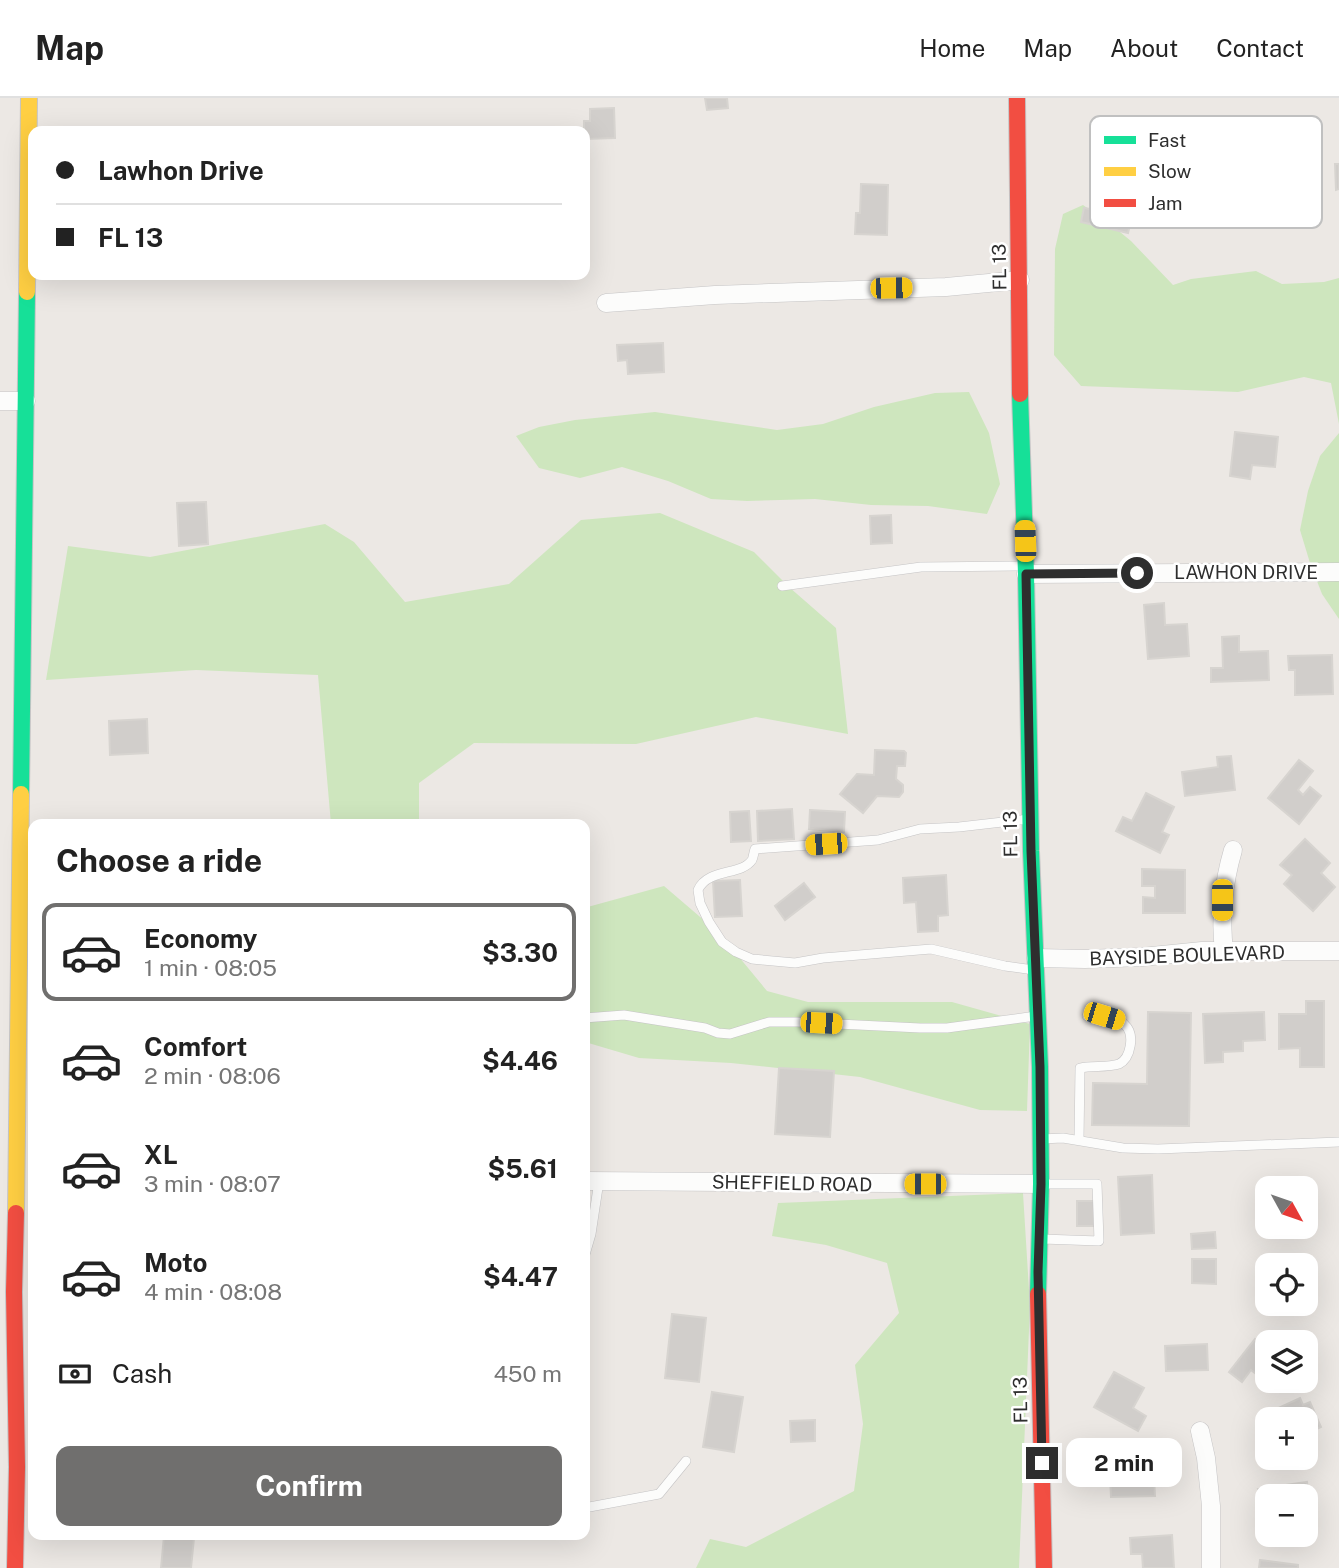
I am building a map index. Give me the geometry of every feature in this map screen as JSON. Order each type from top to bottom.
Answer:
[{"type":"street","points":[[29,98],[29,126]]},
{"type":"street","name":"FL 13","points":[[1017,98],[1020,419],[1041,1139],[1039,1239],[1044,1568]]},
{"type":"street","points":[[15,1568],[17,1467],[14,1292],[25,1176],[9,1008],[26,401],[28,199]]},
{"type":"street","points":[[606,303],[715,295],[946,287],[1020,280]]},
{"type":"street","points":[[0,401],[26,401]]},
{"type":"street","name":"LAWHON DRIVE","points":[[1026,570],[1339,572]]},
{"type":"street","points":[[1224,951],[1222,900],[1233,850]]},
{"type":"street","name":"BAYSIDE BOULEVARD","points":[[1036,964],[1202,951],[1339,951]]},
{"type":"street","name":"SHEFFIELD ROAD","points":[[592,1181],[1041,1184]]},
{"type":"street","points":[[1200,1432],[1206,1458],[1211,1506],[1211,1568]]},
{"type":"lane","points":[[782,586],[920,567],[1026,570]]},
{"type":"lane","points":[[1030,819],[920,829],[878,840],[755,849],[750,862],[705,879],[698,890],[709,922],[722,942],[751,959],[795,962],[931,948],[1005,966],[1036,964]]},
{"type":"lane","points":[[590,1018],[624,1015],[730,1034],[769,1022],[947,1028],[1038,1016]]},
{"type":"lane","points":[[1079,1140],[1080,1068],[1116,1065],[1122,1062],[1131,1047],[1130,1034],[1126,1026],[1118,1020],[1104,1016],[1087,1016]]},
{"type":"lane","points":[[1041,1139],[1063,1138],[1123,1148],[1158,1149],[1339,1142]]},
{"type":"lane","points":[[590,1237],[592,1181]]},
{"type":"lane","points":[[1039,1239],[1099,1241],[1097,1184],[1041,1184]]},
{"type":"lane","points":[[590,1507],[659,1494],[686,1461]]},
{"type":"green space","points":[[1083,205],[1090,210],[1090,228],[1115,228],[1173,285],[1191,279],[1256,271],[1282,284],[1324,282],[1339,278],[1339,424],[1331,383],[1304,377],[1238,392],[1081,386],[1054,355],[1055,249],[1063,214]]},
{"type":"green space","points":[[969,392],[989,433],[1000,484],[987,514],[928,506],[871,505],[815,499],[711,499],[668,481],[622,467],[580,478],[539,468],[516,436],[539,427],[575,420],[655,412],[777,430],[823,424],[874,407],[935,393]]},
{"type":"green space","points":[[1339,433],[1339,619],[1322,594],[1300,530],[1308,491],[1320,456]]},
{"type":"green space","points":[[660,513],[754,552],[836,628],[848,734],[756,717],[636,744],[474,743],[419,783],[419,819],[331,819],[318,675],[196,670],[46,680],[68,546],[150,557],[325,524],[354,542],[405,602],[509,584],[581,520]]},
{"type":"green space","points":[[664,886],[720,934],[767,991],[808,1002],[952,1002],[1030,1024],[1027,1111],[980,1110],[860,1077],[731,1063],[639,1058],[590,1043],[590,906]]},
{"type":"green space","points":[[1023,1193],[1030,1306],[1019,1568],[696,1568],[710,1539],[746,1547],[854,1491],[863,1424],[855,1365],[899,1313],[887,1263],[826,1245],[772,1236],[778,1203]]},
{"type":"building","points":[[705,98],[727,98],[728,108],[707,110]]},
{"type":"building","points":[[614,108],[615,138],[590,139],[590,126],[584,126],[584,121],[590,121],[590,109]]},
{"type":"building","points":[[1335,164],[1339,164],[1339,189],[1336,190]]},
{"type":"building","points":[[861,184],[888,185],[887,235],[855,234],[856,213],[860,213]]},
{"type":"building","points":[[1084,208],[1090,209],[1090,224],[1081,222]]},
{"type":"building","points":[[1107,228],[1129,228],[1128,233]]},
{"type":"building","points":[[663,343],[664,372],[628,374],[627,360],[618,361],[617,345]]},
{"type":"building","points":[[1235,432],[1278,437],[1275,467],[1252,465],[1250,479],[1230,476]]},
{"type":"building","points":[[206,502],[208,544],[179,546],[177,503]]},
{"type":"building","points":[[891,515],[892,543],[871,544],[870,516]]},
{"type":"building","points":[[1164,603],[1165,625],[1187,624],[1189,656],[1148,659],[1144,605]]},
{"type":"building","points":[[1239,636],[1239,652],[1268,651],[1269,680],[1211,682],[1211,668],[1223,668],[1222,637]]},
{"type":"building","points":[[1332,655],[1333,694],[1295,695],[1295,670],[1289,670],[1288,656]]},
{"type":"building","points":[[147,719],[148,753],[110,755],[109,721]]},
{"type":"building","points":[[875,750],[906,753],[905,766],[897,766],[896,779],[903,785],[903,792],[899,797],[877,796],[863,813],[840,794],[857,774],[874,775]]},
{"type":"building","points":[[1231,756],[1235,790],[1185,796],[1182,772],[1218,767],[1217,757]]},
{"type":"building","points":[[1299,760],[1313,771],[1298,790],[1303,795],[1310,787],[1321,796],[1299,824],[1268,798]]},
{"type":"building","points":[[1146,793],[1174,807],[1162,832],[1169,835],[1160,853],[1116,831],[1123,817],[1132,821]]},
{"type":"building","points":[[792,809],[794,839],[758,841],[757,811]]},
{"type":"building","points":[[810,810],[845,812],[844,832],[809,829]]},
{"type":"building","points":[[749,811],[751,841],[731,842],[730,812]]},
{"type":"building","points":[[1305,839],[1330,863],[1321,873],[1335,887],[1313,911],[1284,884],[1292,875],[1280,865]]},
{"type":"building","points":[[1142,869],[1185,870],[1185,913],[1143,913],[1143,897],[1155,898],[1155,886],[1142,886]]},
{"type":"building","points":[[946,875],[948,915],[938,916],[938,931],[918,932],[916,902],[904,903],[903,878]]},
{"type":"building","points":[[740,880],[742,916],[715,917],[713,881]]},
{"type":"building","points":[[804,883],[815,897],[785,920],[775,906]]},
{"type":"building","points":[[1306,1001],[1324,1001],[1324,1067],[1300,1067],[1300,1048],[1279,1049],[1279,1014],[1306,1014]]},
{"type":"building","points":[[1148,1012],[1191,1013],[1189,1126],[1092,1125],[1093,1083],[1147,1084]]},
{"type":"building","points":[[1264,1012],[1265,1040],[1243,1041],[1243,1051],[1223,1052],[1223,1062],[1205,1063],[1203,1014]]},
{"type":"building","points":[[779,1068],[834,1071],[830,1137],[775,1134]]},
{"type":"building","points":[[1152,1175],[1154,1233],[1121,1235],[1118,1177]]},
{"type":"building","points":[[1077,1201],[1094,1201],[1094,1226],[1077,1226]]},
{"type":"building","points":[[1215,1232],[1216,1248],[1192,1249],[1191,1234]]},
{"type":"building","points":[[1192,1259],[1216,1259],[1216,1284],[1192,1283]]},
{"type":"building","points":[[672,1314],[706,1318],[699,1382],[665,1378]]},
{"type":"building","points":[[1255,1339],[1255,1373],[1251,1370],[1242,1382],[1229,1372]]},
{"type":"building","points":[[1207,1344],[1208,1370],[1166,1371],[1165,1346]]},
{"type":"building","points":[[1114,1372],[1144,1388],[1133,1408],[1146,1416],[1138,1431],[1094,1407]]},
{"type":"building","points":[[712,1392],[743,1397],[734,1452],[703,1447]]},
{"type":"building","points":[[1300,1398],[1303,1405],[1310,1402],[1312,1407],[1280,1407]]},
{"type":"building","points":[[815,1420],[815,1441],[791,1442],[790,1421]]},
{"type":"building","points":[[1141,1452],[1142,1478],[1154,1477],[1155,1496],[1111,1497],[1109,1453]]},
{"type":"building","points":[[1172,1535],[1174,1568],[1143,1568],[1142,1554],[1131,1554],[1130,1538]]},
{"type":"building","points":[[164,1540],[194,1540],[191,1568],[161,1568]]},
{"type":"building","points":[[1260,1560],[1298,1565],[1298,1568],[1259,1568]]},
{"type":"traffic: fast","points":[[21,794],[27,292]]},
{"type":"traffic: fast","points":[[1020,394],[1031,851],[1040,1067],[1038,1294]]},
{"type":"traffic: slow","points":[[29,98],[29,126]]},
{"type":"traffic: slow","points":[[27,292],[28,195]]},
{"type":"traffic: slow","points":[[16,1213],[21,794]]},
{"type":"traffic: jam","points":[[1017,98],[1020,394]]},
{"type":"traffic: jam","points":[[15,1568],[16,1213]]},
{"type":"traffic: jam","points":[[1038,1294],[1044,1568]]},
{"type":"route","points":[[1042,1463],[1038,1272],[1041,1184],[1040,1067],[1031,851],[1026,574],[1137,573]]}]
